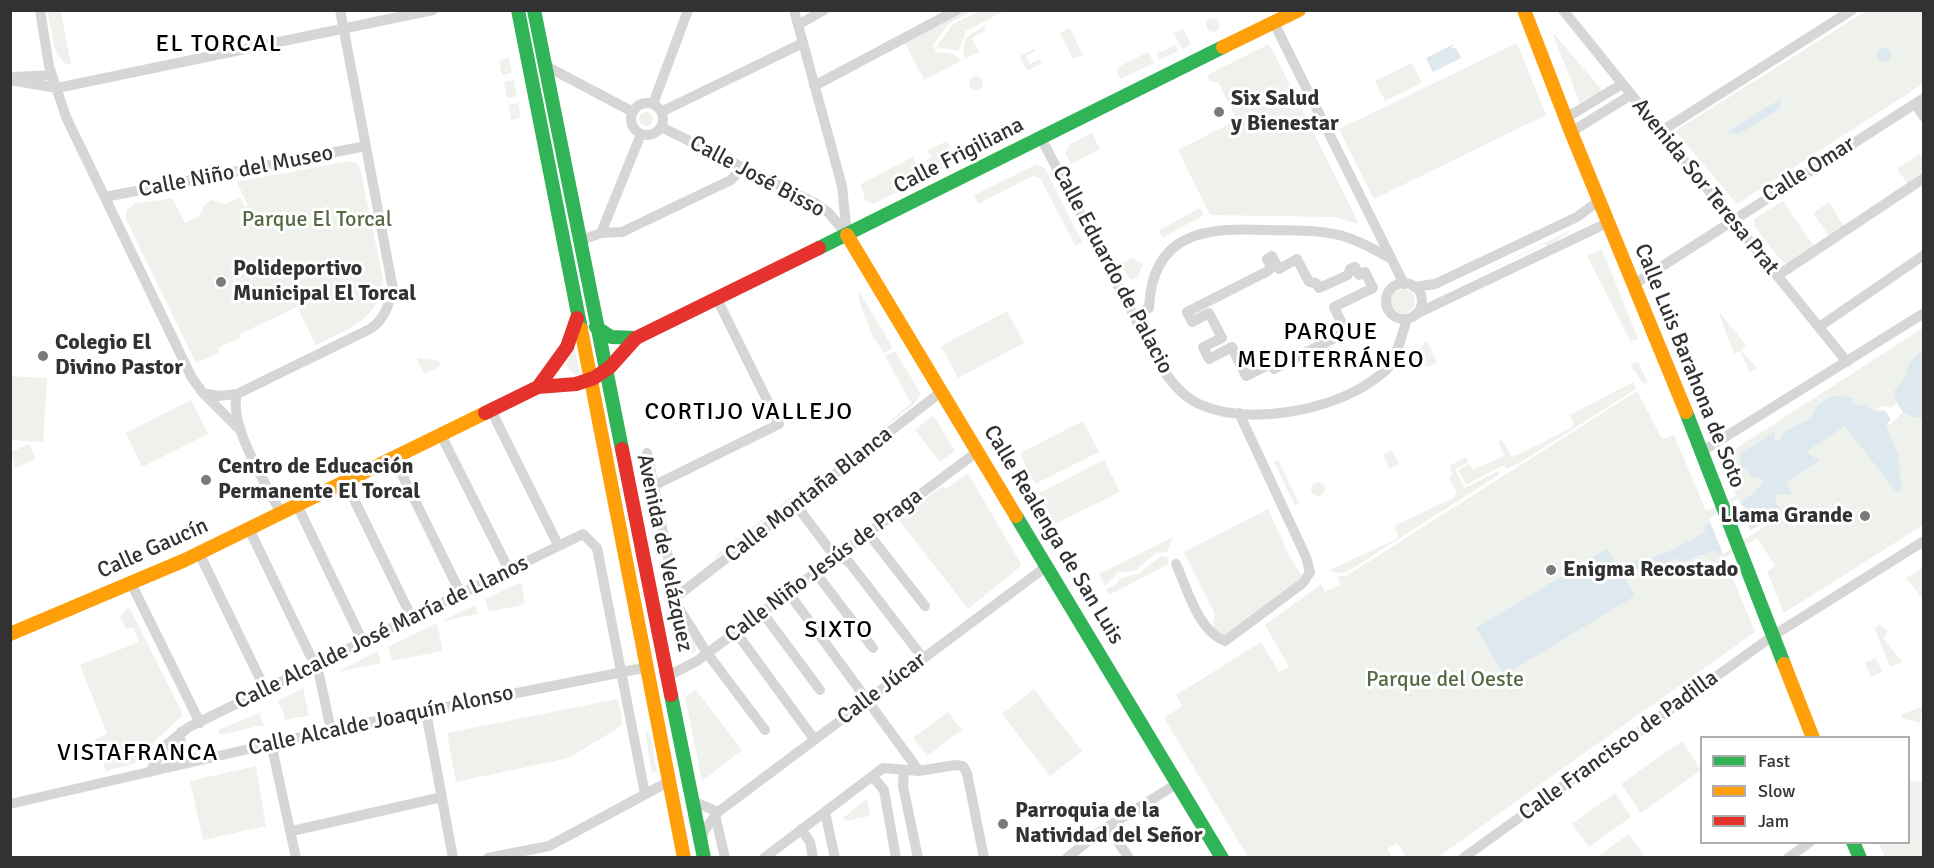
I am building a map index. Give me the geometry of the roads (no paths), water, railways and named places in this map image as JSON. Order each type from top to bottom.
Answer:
[{"type":"main road","name":"Avenida de Velázquez","points":[[534,10],[702,851]]},
{"type":"main road","name":"Calle Frigiliana","points":[[606,372],[636,338],[1299,10]]},
{"type":"main road","name":"Calle Luis Barahona de Soto","points":[[1524,10],[1571,132],[1636,283],[1812,736]]},
{"type":"main road","name":"Avenida de Velázquez","points":[[519,17],[578,312],[584,382],[648,667],[684,858]]},
{"type":"main road","name":"Calle Realenga de San Luis","points":[[847,235],[1222,858]]},
{"type":"main road","name":"Calle Gaucín","points":[[538,387],[561,358],[574,336],[578,312]]},
{"type":"main road","points":[[596,327],[611,338],[636,338]]},
{"type":"main road","points":[[561,358],[562,370],[584,382],[606,372]]},
{"type":"main road","name":"Calle Gaucín","points":[[10,634],[199,553],[538,387],[584,382]]},
{"type":"main road","points":[[1854,844],[1860,858]]},
{"type":"street","points":[[40,10],[52,75],[66,117],[136,265],[192,378],[203,393],[241,431]]},
{"type":"street","points":[[203,393],[218,396],[237,394],[370,329],[380,322],[387,310],[393,289],[340,10]]},
{"type":"street","points":[[10,79],[57,88],[433,10]]},
{"type":"street","points":[[507,10],[519,17]]},
{"type":"street","points":[[633,112],[633,127],[641,134],[654,133],[661,127],[657,108],[688,10]]},
{"type":"street","points":[[794,10],[842,186],[847,235]]},
{"type":"street","points":[[798,25],[824,10]]},
{"type":"street","points":[[814,86],[957,10]]},
{"type":"street","name":"Avenida Sor Teresa Prat","points":[[1563,10],[1846,362]]},
{"type":"street","points":[[1660,132],[1852,10]]},
{"type":"street","points":[[1274,23],[1390,258],[1421,300],[1412,316]]},
{"type":"street","points":[[633,112],[644,103],[657,108],[803,43]]},
{"type":"street","points":[[544,65],[633,112]]},
{"type":"street","points":[[10,79],[52,75]]},
{"type":"street","points":[[1566,118],[1622,84]]},
{"type":"street","points":[[1571,132],[1631,95]]},
{"type":"street","points":[[1919,101],[1923,117]]},
{"type":"street","name":"Calle Omar","points":[[1636,283],[1919,101]]},
{"type":"street","name":"Calle José Bisso","points":[[661,127],[816,204],[829,213],[847,235]]},
{"type":"street","points":[[601,233],[641,134]]},
{"type":"street","name":"Calle Eduardo de Palacio","points":[[1041,138],[1158,362],[1172,383],[1198,404],[1239,413],[1292,411],[1329,403],[1358,391],[1389,368],[1412,316]]},
{"type":"street","name":"Calle Niño del Museo","points":[[105,197],[366,146]]},
{"type":"street","points":[[579,241],[601,233],[622,232],[731,180],[743,167]]},
{"type":"street","points":[[1777,276],[1923,178]]},
{"type":"street","points":[[1600,200],[1577,217],[1435,284],[1409,285],[1390,290],[1386,305],[1392,315],[1412,316],[1444,303],[1609,222]]},
{"type":"street","points":[[1135,315],[1149,308],[1150,292],[1157,268],[1171,249],[1190,237],[1212,230],[1315,231],[1347,238],[1390,258]]},
{"type":"street","points":[[1819,327],[1923,255]]},
{"type":"street","points":[[1272,256],[1279,269],[1297,259],[1309,282],[1316,283],[1319,288],[1348,275],[1355,267],[1359,274],[1365,272],[1373,288],[1334,307],[1346,332],[1274,369],[1272,363],[1246,376],[1232,347],[1209,359],[1203,347],[1222,338],[1209,313],[1192,321],[1187,312],[1268,271],[1271,267],[1267,259],[1272,256]]},
{"type":"street","points":[[655,485],[779,424],[717,299]]},
{"type":"street","points":[[1701,452],[1923,313]]},
{"type":"street","name":"Calle Montaña Blanca","points":[[676,597],[941,392]]},
{"type":"street","points":[[237,394],[236,411],[241,431],[281,513]]},
{"type":"street","points":[[491,410],[558,545]]},
{"type":"street","points":[[1176,564],[1206,628],[1215,638],[1225,641],[1303,583],[1310,572],[1306,557],[1239,413]]},
{"type":"street","points":[[441,435],[509,570]]},
{"type":"street","name":"Calle Niño Jesús de Praga","points":[[668,676],[707,653],[977,452]]},
{"type":"street","points":[[647,453],[678,607],[707,653],[765,730]]},
{"type":"street","points":[[394,458],[461,594]]},
{"type":"street","points":[[345,481],[412,618]]},
{"type":"street","points":[[297,505],[363,642]]},
{"type":"street","points":[[796,505],[830,550],[849,562],[923,658]]},
{"type":"street","points":[[249,529],[317,665],[331,730]]},
{"type":"street","points":[[868,533],[925,606]]},
{"type":"street","name":"Calle Alcalde José María de Llanos","points":[[150,772],[166,745],[181,732],[583,534],[597,548],[621,672]]},
{"type":"street","name":"Calle Francisco de Padilla","points":[[1463,858],[1774,635],[1923,541]]},
{"type":"street","points":[[199,553],[266,691]]},
{"type":"street","name":"Calle Júcar","points":[[702,851],[704,831],[717,814],[1047,566]]},
{"type":"street","points":[[815,572],[873,648]]},
{"type":"street","points":[[131,583],[200,723]]},
{"type":"street","points":[[788,592],[919,771]]},
{"type":"street","points":[[762,612],[820,690]]},
{"type":"street","points":[[735,631],[814,739]]},
{"type":"street","name":"Calle Alcalde Joaquín Alonso","points":[[10,804],[331,730],[648,667]]},
{"type":"street","points":[[621,672],[645,794]]},
{"type":"street","points":[[426,712],[453,858]]},
{"type":"street","points":[[181,732],[179,741],[182,749],[197,760]]},
{"type":"street","points":[[271,743],[292,831],[296,858]]},
{"type":"street","points":[[764,858],[872,776],[889,767],[919,771],[955,765],[963,766],[967,773],[984,858]]},
{"type":"street","points":[[903,770],[903,786],[918,858]]},
{"type":"street","points":[[872,776],[884,790],[896,858]]},
{"type":"street","points":[[488,858],[549,846],[670,782]]},
{"type":"street","points":[[1067,858],[1108,827],[1178,783]]},
{"type":"street","points":[[292,831],[442,797]]},
{"type":"street","points":[[693,801],[717,814],[725,858]]},
{"type":"street","points":[[825,812],[836,858]]},
{"type":"street","points":[[1108,827],[1129,858]]},
{"type":"street","points":[[801,829],[810,842],[813,858]]},
{"type":"street","points":[[1788,858],[1809,844]]},
{"type":"place","name":"Six Salud y Bienestar","points":[[1219,112]]},
{"type":"place","name":"Polideportivo Municipal El Torcal","points":[[221,282]]},
{"type":"place","name":"Colegio El Divino Pastor","points":[[43,356]]},
{"type":"place","name":"Centro de Educación Permanente El Torcal","points":[[206,480]]},
{"type":"place","name":"Llama Grande","points":[[1865,516]]},
{"type":"place","name":"Enigma Recostado","points":[[1551,570]]},
{"type":"place","name":"Parroquia de la Natividad del Señor","points":[[1003,824]]},
{"type":"district","name":"EL TORCAL","points":[[219,45]]},
{"type":"district","name":"PARQUE MEDITERRÁNEO","points":[[1331,347]]},
{"type":"district","name":"CORTIJO VALLEJO","points":[[749,413]]},
{"type":"district","name":"SIXTO","points":[[839,631]]},
{"type":"district","name":"VISTAFRANCA","points":[[138,754]]},
{"type":"park label","name":"Parque El Torcal","points":[[317,220]]},
{"type":"park label","name":"Parque del Oeste","points":[[1445,680]]}]
